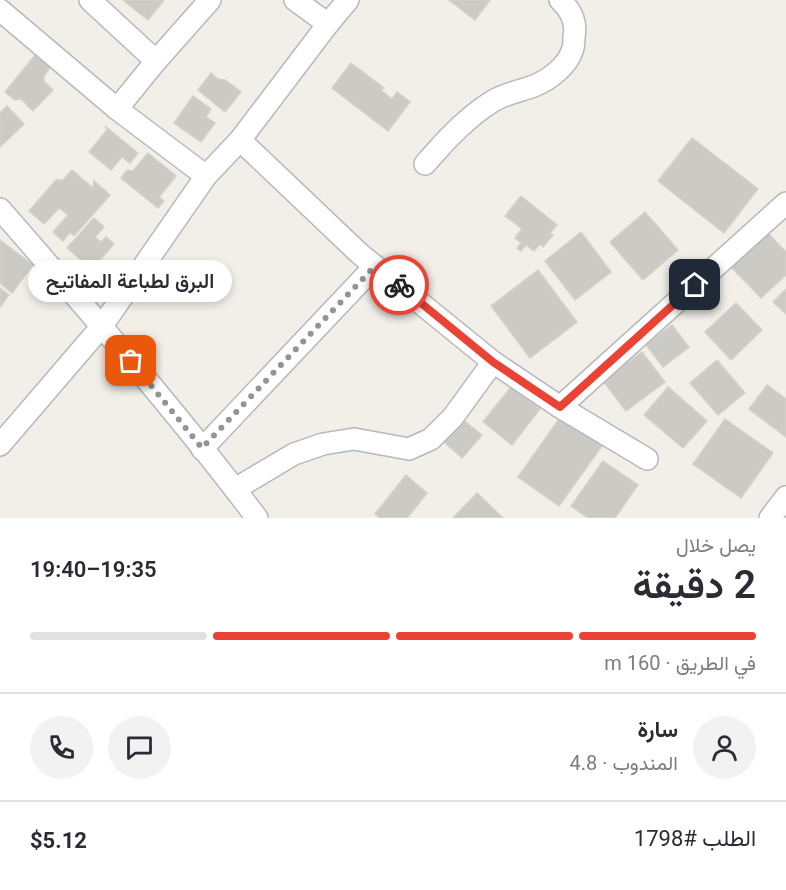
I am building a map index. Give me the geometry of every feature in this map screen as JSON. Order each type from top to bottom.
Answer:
[{"type":"street","points":[[90,0],[156,62]]},
{"type":"street","points":[[117,109],[210,0]]},
{"type":"street","points":[[296,0],[328,24]]},
{"type":"street","points":[[0,446],[102,326],[206,176],[240,140],[348,0]]},
{"type":"street","points":[[425,164],[467,120],[493,100],[537,85],[561,69],[572,52],[576,30],[573,16],[560,0]]},
{"type":"street","points":[[0,10],[117,109],[206,176]]},
{"type":"street","points":[[240,140],[360,254],[493,362],[560,407],[647,459]]},
{"type":"street","points":[[560,407],[786,203]]},
{"type":"street","points":[[3,218],[102,326],[256,518]]},
{"type":"street","points":[[202,448],[375,266]]},
{"type":"street","points":[[235,489],[294,454],[323,444],[354,439],[409,449],[430,440],[453,417],[493,362]]},
{"type":"street","points":[[770,518],[786,496]]},
{"type":"building","points":[[123,0],[164,0],[148,20]]},
{"type":"building","points":[[449,0],[490,0],[475,20]]},
{"type":"building","points":[[36,54],[51,66],[44,76],[44,82],[53,90],[33,111],[21,99],[15,100],[5,92]]},
{"type":"building","points":[[351,63],[384,88],[381,90],[392,99],[397,92],[410,102],[388,131],[332,88]]},
{"type":"building","points":[[211,73],[241,92],[225,112],[198,90]]},
{"type":"building","points":[[193,96],[211,109],[206,117],[215,123],[201,142],[174,123]]},
{"type":"building","points":[[7,106],[24,124],[0,147],[0,113]]},
{"type":"building","points":[[105,126],[138,153],[130,163],[122,157],[111,170],[89,152],[107,130]]},
{"type":"building","points":[[692,138],[758,189],[724,233],[658,181]]},
{"type":"building","points":[[148,153],[176,176],[159,197],[164,201],[158,208],[121,178],[127,170],[133,171]]},
{"type":"building","points":[[72,170],[93,188],[94,181],[110,195],[74,236],[70,232],[63,241],[53,232],[68,215],[59,208],[44,224],[29,211],[56,180],[63,180]]},
{"type":"building","points":[[521,196],[557,225],[550,233],[553,235],[543,247],[540,244],[534,251],[526,245],[521,251],[517,248],[521,243],[515,238],[522,229],[505,216]]},
{"type":"building","points":[[645,212],[678,250],[643,280],[610,242]]},
{"type":"building","points":[[94,218],[104,227],[95,237],[101,242],[106,237],[114,244],[100,260],[108,267],[100,276],[67,248]]},
{"type":"building","points":[[581,232],[611,272],[575,300],[545,261]]},
{"type":"building","points":[[767,232],[786,252],[786,275],[761,298],[730,266]]},
{"type":"building","points":[[0,240],[33,265],[12,293],[0,283]]},
{"type":"building","points":[[538,270],[577,322],[530,358],[491,306]]},
{"type":"building","points":[[0,288],[9,295],[0,307]]},
{"type":"building","points":[[786,289],[786,314],[773,302]]},
{"type":"building","points":[[736,303],[762,330],[731,360],[705,332]]},
{"type":"building","points":[[672,325],[689,347],[663,367],[646,345]]},
{"type":"building","points":[[642,352],[665,382],[626,411],[603,381]]},
{"type":"building","points":[[717,360],[745,393],[718,415],[690,383]]},
{"type":"building","points":[[767,385],[786,399],[786,437],[749,409]]},
{"type":"building","points":[[511,387],[540,409],[512,445],[483,422]]},
{"type":"building","points":[[668,387],[707,421],[683,448],[644,415]]},
{"type":"building","points":[[561,416],[602,446],[559,506],[518,477]]},
{"type":"building","points":[[462,419],[482,435],[462,458],[443,441]]},
{"type":"building","points":[[725,419],[773,453],[741,498],[693,464]]},
{"type":"building","points":[[603,461],[638,485],[615,518],[588,518],[571,506]]},
{"type":"building","points":[[406,475],[427,493],[407,518],[380,518],[375,514]]},
{"type":"building","points":[[477,493],[503,518],[453,518]]},
{"type":"way so far","points":[[131,361],[202,448],[375,266],[399,285]]},
{"type":"place","name":"البرق لطباعة المفاتيح","points":[[131,361]]},
{"type":"route","points":[[399,285],[493,362],[560,407],[695,285]]}]
